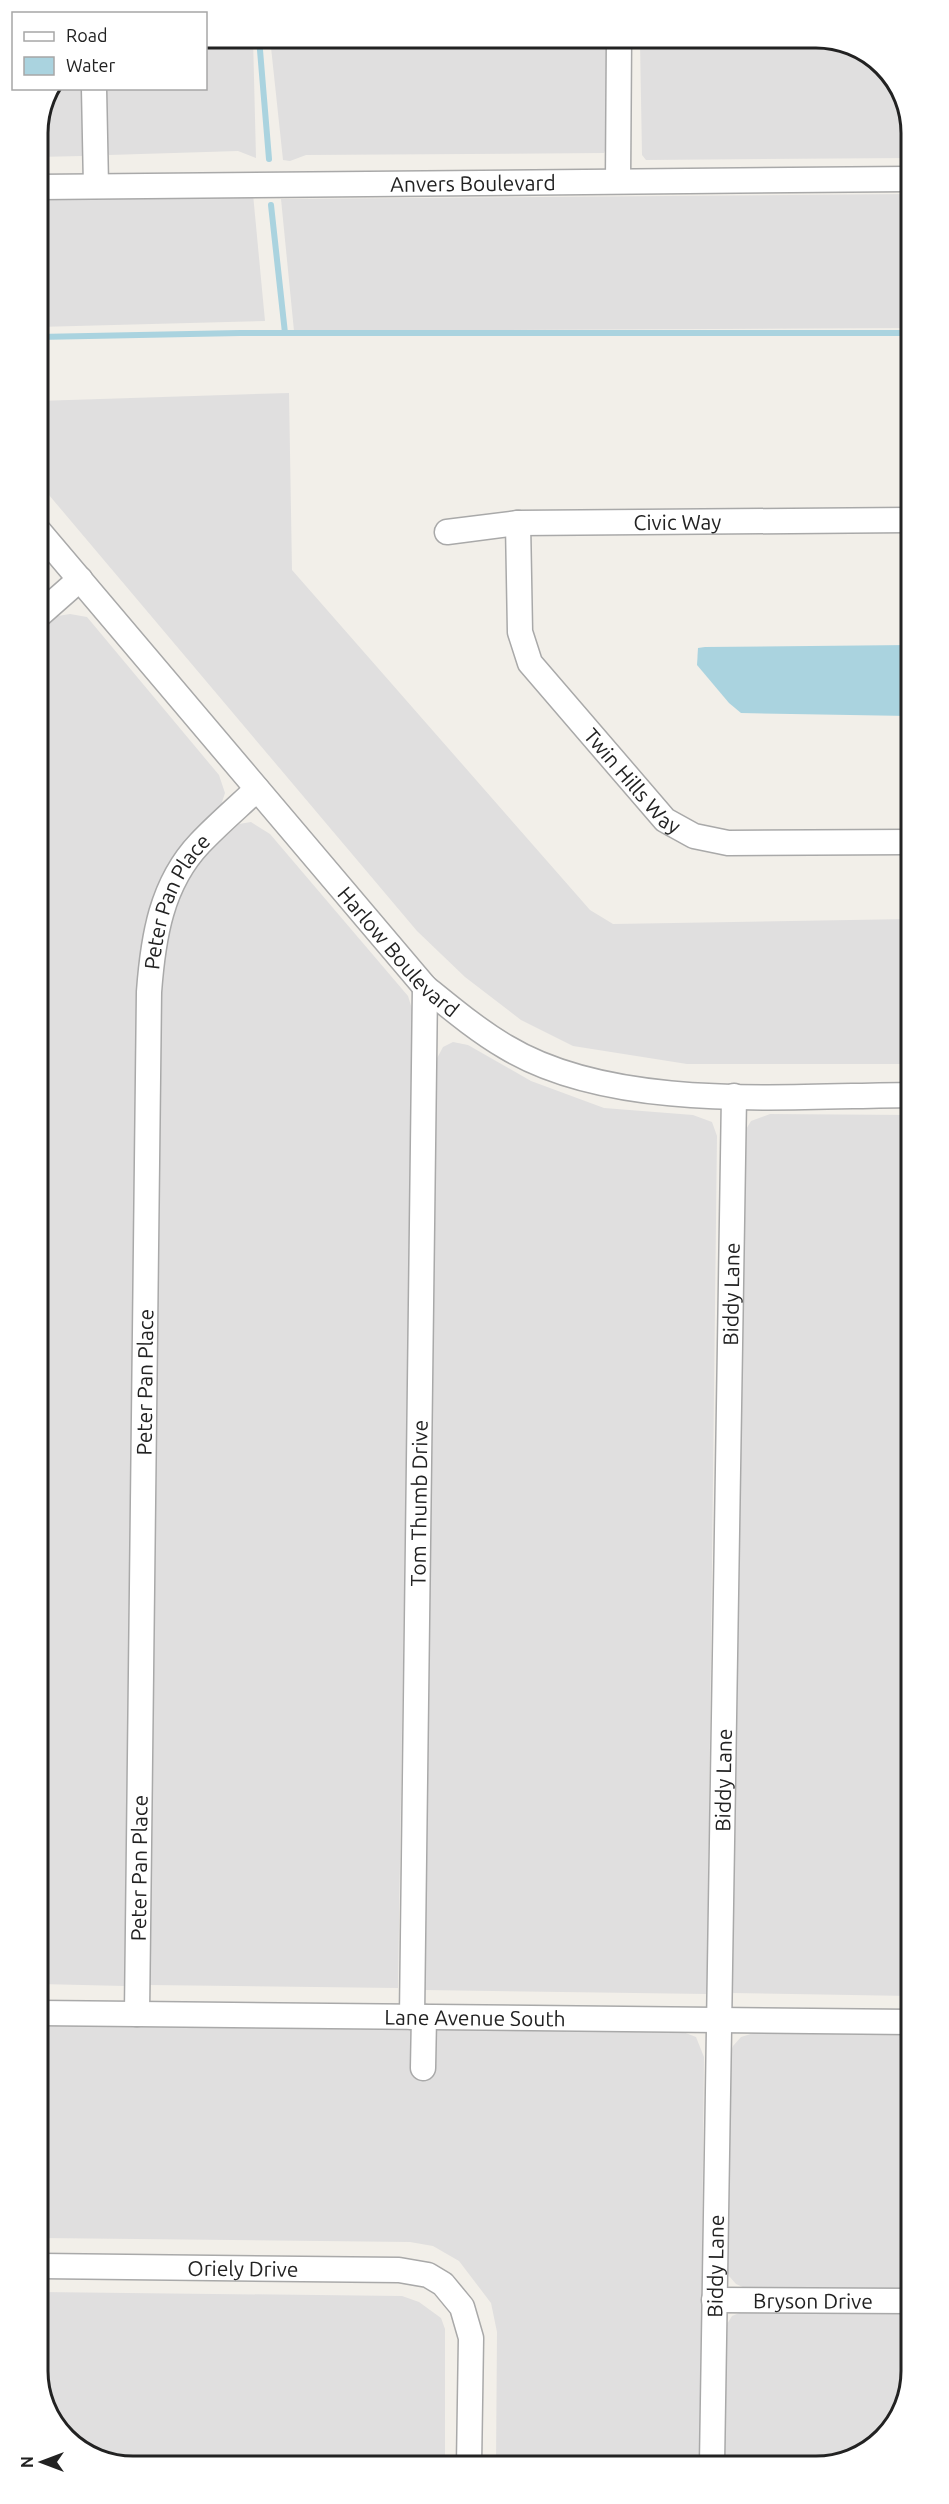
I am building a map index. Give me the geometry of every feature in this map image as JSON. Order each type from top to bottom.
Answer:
[{"type":"street","points":[[618,181],[619,48]]},
{"type":"street","points":[[94,90],[96,186]]},
{"type":"street","name":"Anvers Boulevard","points":[[48,187],[901,179]]},
{"type":"street","name":"Civic Way","points":[[447,532],[518,523],[901,520]]},
{"type":"street","name":"Twin Hills Way","points":[[518,523],[520,632],[530,663],[665,820],[694,837],[728,843],[901,842]]},
{"type":"street","name":"Harlow Boulevard","points":[[48,542],[425,987],[468,1022],[507,1048],[552,1069],[603,1083],[656,1093],[734,1096],[901,1095]]},
{"type":"street","points":[[48,607],[80,579]]},
{"type":"street","name":"Peter Pan Place","points":[[137,2014],[149,993],[152,952],[161,911],[180,869],[199,844],[257,789]]},
{"type":"street","name":"Tom Thumb Drive","points":[[423,2068],[418,2017],[425,987]]},
{"type":"street","name":"Biddy Lane","points":[[712,2456],[734,1096]]},
{"type":"street","name":"Lane Avenue South","points":[[48,2013],[901,2022]]},
{"type":"street","name":"Oriely Drive","points":[[48,2266],[399,2270],[428,2275],[443,2284],[462,2307],[471,2338],[470,2456]]},
{"type":"street","name":"Bryson Drive","points":[[714,2300],[901,2301]]},
{"type":"shaded area","points":[[207,48],[253,48],[256,158],[238,151],[109,155],[105,148],[104,90],[207,90]]},
{"type":"shaded area","points":[[271,48],[606,48],[607,146],[604,153],[306,155],[290,161],[283,160]]},
{"type":"shaded area","points":[[640,48],[821,48],[838,51],[858,59],[880,77],[895,101],[900,122],[901,158],[646,160],[642,155]]},
{"type":"shaded area","points":[[61,90],[83,90],[84,148],[82,156],[48,157],[48,128],[51,111]]},
{"type":"shaded area","points":[[253,194],[265,321],[48,327],[48,199]]},
{"type":"shaded area","points":[[901,194],[901,328],[294,331],[281,199]]},
{"type":"shaded area","points":[[289,393],[292,570],[590,910],[613,924],[901,919],[901,1064],[687,1064],[573,1046],[521,1020],[465,977],[417,931],[48,494],[48,401]]},
{"type":"shaded area","points":[[70,614],[87,617],[219,775],[225,793],[221,805],[195,829],[163,873],[145,921],[139,971],[125,1986],[48,1984],[48,624],[58,616]]},
{"type":"shaded area","points":[[251,822],[270,834],[408,996],[413,1012],[398,1988],[150,1985],[162,963],[178,894],[203,857],[239,824]]},
{"type":"shaded area","points":[[453,1042],[468,1045],[531,1081],[604,1108],[693,1115],[712,1122],[717,1136],[707,1994],[425,1990],[434,1064],[443,1047]]},
{"type":"shaded area","points":[[770,1114],[901,1115],[901,1996],[731,1993],[742,1136],[751,1121]]},
{"type":"shaded area","points":[[48,2024],[683,2032],[696,2037],[704,2057],[700,2456],[496,2456],[497,2332],[491,2303],[459,2261],[433,2246],[410,2242],[48,2238]]},
{"type":"shaded area","points":[[754,2033],[901,2035],[901,2290],[745,2288],[736,2284],[729,2276],[725,2263],[728,2060],[733,2046],[741,2037]]},
{"type":"shaded area","points":[[48,2292],[402,2296],[419,2302],[441,2318],[445,2329],[445,2456],[128,2456],[117,2454],[101,2450],[77,2435],[59,2413],[49,2382]]},
{"type":"shaded area","points":[[744,2311],[901,2313],[901,2371],[899,2387],[890,2413],[872,2435],[863,2442],[838,2453],[816,2456],[722,2456],[724,2329],[732,2316]]},
{"type":"water","points":[[901,645],[901,716],[741,713],[729,703],[697,665],[698,648]]},
{"type":"waterway","points":[[260,48],[269,159]]},
{"type":"waterway","points":[[271,205],[285,333]]},
{"type":"waterway","points":[[48,337],[240,333],[901,333]]}]
